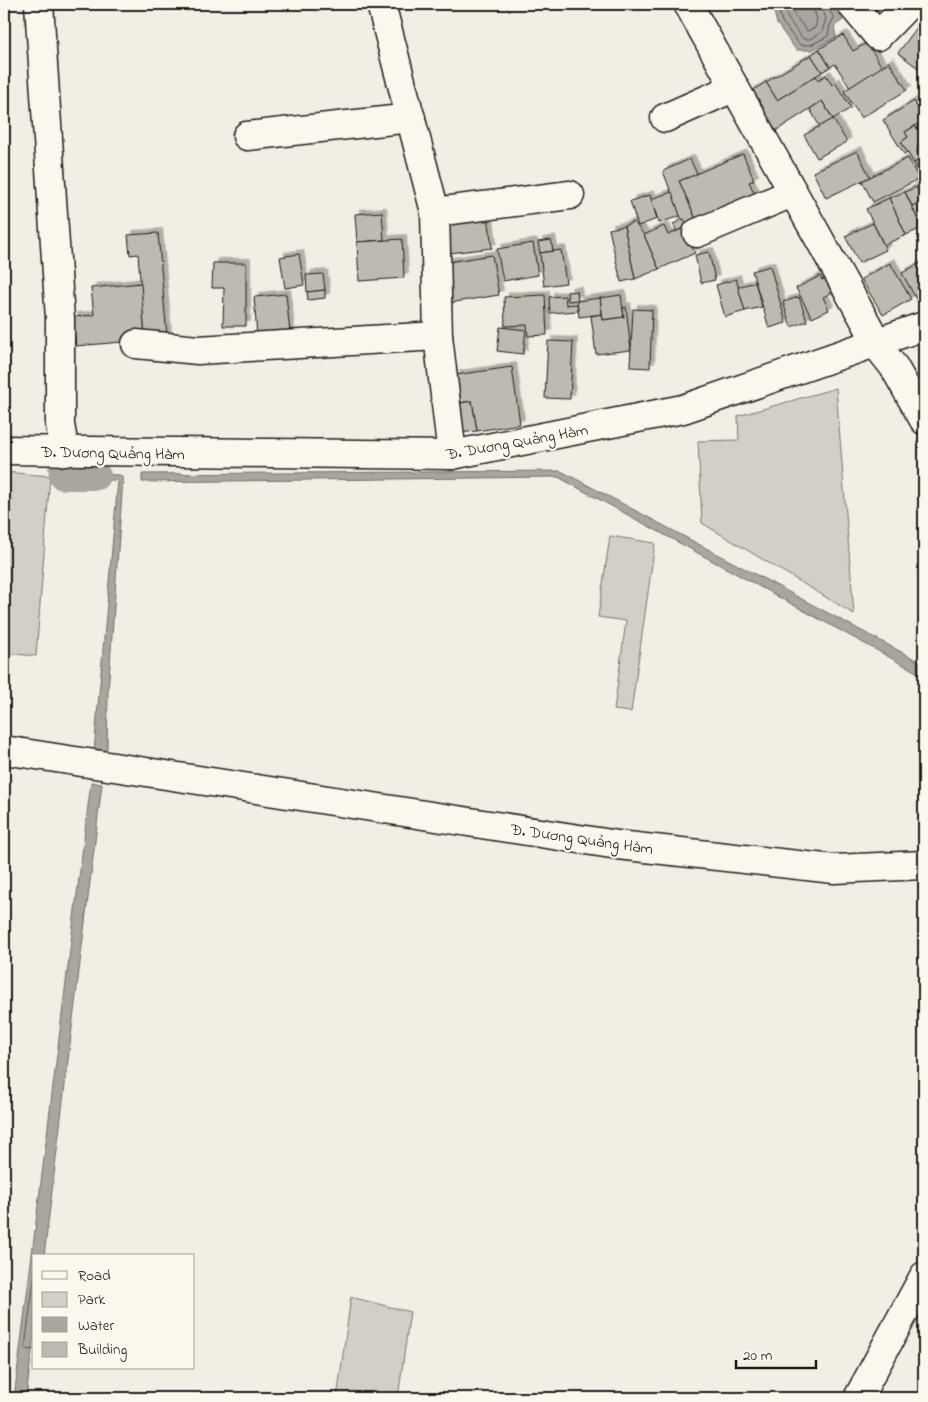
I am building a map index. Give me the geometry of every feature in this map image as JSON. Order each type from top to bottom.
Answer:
[{"type":"street","points":[[39,4],[60,319],[60,424],[65,452]]},
{"type":"street","points":[[381,4],[435,212],[438,336],[452,455]]},
{"type":"street","points":[[851,4],[878,36],[907,6]]},
{"type":"street","points":[[699,7],[733,88],[869,328],[875,343],[894,367],[924,420]]},
{"type":"street","points":[[665,118],[733,88]]},
{"type":"street","points":[[247,136],[412,118]]},
{"type":"street","points":[[697,234],[792,193]]},
{"type":"street","points":[[435,212],[570,195]]},
{"type":"street","name":"Đ. Dương Quảng Hàm","points":[[4,450],[452,455],[683,409],[924,326]]},
{"type":"street","points":[[136,344],[198,350],[438,336]]},
{"type":"street","name":"Đ. Dương Quảng Hàm","points":[[4,750],[618,845],[834,868],[924,865]]},
{"type":"street","points":[[858,1398],[924,1276]]},
{"type":"green space","points":[[836,388],[854,614],[702,523],[698,441],[739,440],[738,416]]},
{"type":"green space","points":[[4,472],[50,476],[36,656],[4,653]]},
{"type":"green space","points":[[610,536],[655,543],[631,712],[614,710],[626,621],[598,617]]},
{"type":"green space","points":[[351,1297],[410,1312],[398,1398],[337,1398]]},
{"type":"water","points":[[772,4],[829,4],[843,20],[834,26],[836,37],[812,50],[796,50],[777,24]]},
{"type":"water","points":[[561,471],[924,664],[924,676],[558,477],[142,482],[142,474]]},
{"type":"water","points":[[59,473],[120,475],[123,479],[108,693],[107,753],[94,751],[118,480],[61,481]]},
{"type":"water","points":[[91,782],[102,784],[44,1254],[32,1254]]},
{"type":"water","points":[[32,1254],[32,1351],[26,1398],[14,1398]]},
{"type":"building","points":[[924,18],[924,67],[922,71],[898,53]]},
{"type":"building","points":[[843,35],[853,51],[867,43],[882,67],[850,88],[835,64],[830,67],[819,49]]},
{"type":"building","points":[[819,49],[830,67],[822,72],[811,55]]},
{"type":"building","points":[[811,55],[822,72],[777,100],[766,82]]},
{"type":"building","points":[[889,62],[907,90],[861,118],[844,91]]},
{"type":"building","points":[[826,75],[832,85],[835,82],[851,108],[833,119],[822,101],[774,132],[750,92],[766,82],[777,100],[816,76],[818,80]]},
{"type":"building","points":[[822,101],[833,119],[820,127],[810,109]]},
{"type":"building","points":[[914,101],[924,120],[905,132],[908,137],[901,142],[907,152],[904,154],[883,120]]},
{"type":"building","points":[[833,119],[847,142],[817,158],[804,135]]},
{"type":"building","points":[[915,126],[922,137],[924,135],[924,149],[922,150],[918,144],[917,153],[921,159],[914,163],[901,142],[908,137],[905,132]]},
{"type":"building","points":[[857,151],[870,177],[826,198],[813,172]]},
{"type":"building","points":[[743,154],[754,180],[749,182],[758,201],[699,226],[679,181]]},
{"type":"building","points":[[924,157],[924,178],[923,178],[914,163]]},
{"type":"building","points":[[908,158],[919,179],[873,202],[862,181]]},
{"type":"building","points":[[690,159],[697,174],[679,181],[699,226],[689,229],[680,216],[663,171]]},
{"type":"building","points":[[916,187],[923,201],[912,206],[905,192]]},
{"type":"building","points":[[672,192],[680,216],[659,223],[651,199]]},
{"type":"building","points":[[905,192],[922,228],[906,235],[889,198]]},
{"type":"building","points":[[650,195],[657,219],[638,226],[630,201]]},
{"type":"building","points":[[889,198],[906,235],[884,245],[866,209]]},
{"type":"building","points":[[923,201],[924,220],[919,223],[912,206]]},
{"type":"building","points":[[487,207],[492,248],[449,253],[445,224],[470,222],[469,209]]},
{"type":"building","points":[[382,212],[384,240],[357,242],[355,214]]},
{"type":"building","points":[[684,219],[689,229],[684,232],[682,229],[677,231],[673,224]]},
{"type":"building","points":[[634,222],[644,235],[659,269],[635,279],[624,226]]},
{"type":"building","points":[[873,223],[886,250],[859,263],[845,236]]},
{"type":"building","points":[[624,226],[635,279],[621,282],[609,229]]},
{"type":"building","points":[[664,226],[668,235],[682,229],[695,253],[659,269],[644,235]]},
{"type":"building","points":[[158,233],[167,337],[145,340],[138,254],[130,255],[128,235]]},
{"type":"building","points":[[402,239],[404,278],[359,281],[357,242]]},
{"type":"building","points":[[551,240],[553,251],[540,253],[538,242]]},
{"type":"building","points":[[533,243],[538,275],[503,281],[497,249]]},
{"type":"building","points":[[561,250],[566,283],[544,286],[540,253]]},
{"type":"building","points":[[709,252],[715,280],[701,283],[695,255]]},
{"type":"building","points":[[299,254],[304,285],[285,288],[280,257]]},
{"type":"building","points":[[492,255],[499,295],[449,303],[442,263]]},
{"type":"building","points":[[213,263],[246,263],[246,326],[223,326],[224,288],[212,288]]},
{"type":"building","points":[[890,263],[911,299],[883,315],[861,279]]},
{"type":"building","points":[[920,263],[924,269],[924,313],[902,273]]},
{"type":"building","points":[[770,266],[786,323],[769,328],[752,271]]},
{"type":"building","points":[[323,274],[325,290],[307,292],[306,275]]},
{"type":"building","points":[[831,275],[839,289],[823,297],[829,310],[812,318],[796,288],[820,276],[822,280]]},
{"type":"building","points":[[736,279],[745,311],[725,317],[716,285]]},
{"type":"building","points":[[755,282],[762,307],[745,311],[738,287]]},
{"type":"building","points":[[141,283],[145,340],[76,346],[73,317],[94,315],[91,288]]},
{"type":"building","points":[[325,290],[325,298],[308,300],[307,292]]},
{"type":"building","points":[[577,291],[578,300],[568,301],[567,292]]},
{"type":"building","points":[[286,294],[290,333],[257,336],[254,297]]},
{"type":"building","points":[[545,295],[547,335],[528,336],[527,325],[505,326],[504,297]]},
{"type":"building","points":[[621,295],[624,317],[603,320],[600,298]]},
{"type":"building","points":[[565,296],[566,305],[577,304],[578,311],[550,313],[549,297]]},
{"type":"building","points":[[799,297],[807,321],[791,327],[783,302]]},
{"type":"building","points":[[600,298],[602,314],[579,317],[577,301]]},
{"type":"building","points":[[626,307],[631,350],[596,354],[591,316],[602,314],[603,320],[624,317],[623,308]]},
{"type":"building","points":[[633,309],[652,310],[650,368],[630,367]]},
{"type":"building","points":[[500,327],[526,330],[523,354],[497,351]]},
{"type":"building","points":[[548,341],[573,342],[570,399],[545,398]]},
{"type":"building","points":[[512,367],[520,424],[477,431],[472,401],[459,403],[455,375]]},
{"type":"building","points":[[472,401],[477,431],[459,433],[455,404]]},
{"type":"waterway","points":[[62,463],[63,476],[97,476]]}]
